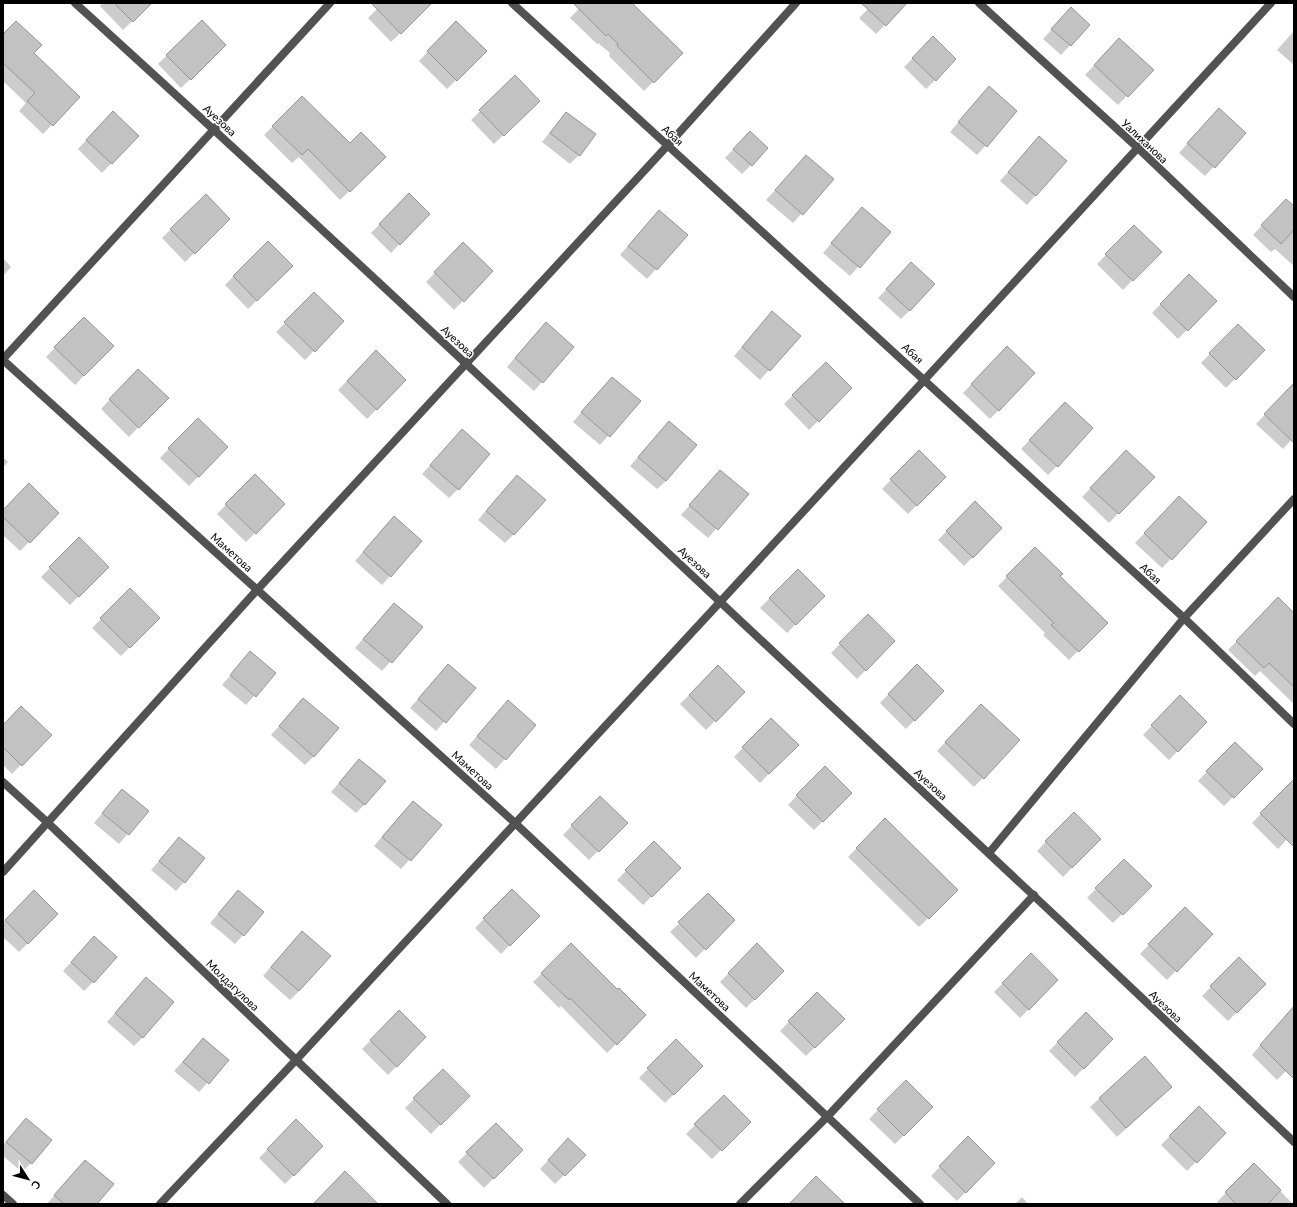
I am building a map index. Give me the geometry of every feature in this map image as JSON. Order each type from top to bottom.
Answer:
[{"type":"street","name":"Ауезова","points":[[75,3],[214,129],[466,363],[1034,895],[1294,1142]]},
{"type":"street","points":[[3,359],[330,3]]},
{"type":"street","name":"Абая","points":[[512,3],[926,380],[1184,618],[1294,724]]},
{"type":"street","points":[[3,872],[257,590],[668,145],[796,3]]},
{"type":"street","name":"Уалиханова","points":[[979,3],[1138,148],[1294,297]]},
{"type":"street","points":[[160,1204],[296,1060],[721,602],[1271,3]]},
{"type":"street","name":"Маметова","points":[[3,359],[516,823],[920,1204]]},
{"type":"street","points":[[989,853],[1184,618],[1294,499]]},
{"type":"street","name":"Молдагулова","points":[[3,782],[48,823],[447,1204]]},
{"type":"street","points":[[740,1204],[827,1117],[1034,895]]},
{"type":"street","points":[[3,1195],[13,1204]]},
{"type":"building","points":[[114,3],[152,3],[133,22]]},
{"type":"building","points":[[371,3],[432,3],[401,34]]},
{"type":"building","points":[[573,3],[632,3],[683,53],[654,83],[617,46],[618,44],[608,34],[606,36]]},
{"type":"building","points":[[861,3],[907,3],[886,26]]},
{"type":"building","points":[[1071,7],[1090,25],[1071,46],[1051,29]]},
{"type":"building","points":[[202,20],[226,45],[191,80],[166,55]]},
{"type":"building","points":[[16,21],[42,45],[34,53],[80,97],[53,126],[27,101],[35,93],[3,63],[3,34]]},
{"type":"building","points":[[456,21],[487,51],[457,81],[427,51]]},
{"type":"building","points":[[933,36],[956,59],[936,81],[912,58]]},
{"type":"building","points":[[1119,38],[1154,70],[1128,97],[1094,65]]},
{"type":"building","points":[[515,75],[540,101],[504,136],[479,110]]},
{"type":"building","points":[[989,86],[1017,111],[987,147],[958,122]]},
{"type":"building","points":[[302,96],[350,143],[361,132],[386,157],[350,192],[308,149],[302,155],[272,126]]},
{"type":"building","points":[[1219,108],[1246,133],[1215,168],[1187,143]]},
{"type":"building","points":[[113,111],[139,136],[112,164],[86,140]]},
{"type":"building","points":[[566,112],[596,134],[580,156],[550,133]]},
{"type":"building","points":[[750,131],[768,148],[752,166],[733,149]]},
{"type":"building","points":[[1039,136],[1067,161],[1036,196],[1008,172]]},
{"type":"building","points":[[806,155],[834,179],[803,215],[775,190]]},
{"type":"building","points":[[409,193],[430,214],[400,245],[379,224]]},
{"type":"building","points":[[206,194],[230,219],[195,254],[170,229]]},
{"type":"building","points":[[1286,199],[1294,206],[1294,230],[1281,244],[1261,225]]},
{"type":"building","points":[[862,207],[891,232],[860,268],[831,243]]},
{"type":"building","points":[[659,210],[688,235],[657,270],[628,246]]},
{"type":"building","points":[[1134,225],[1162,252],[1133,281],[1105,254]]},
{"type":"building","points":[[268,241],[293,266],[257,301],[233,276]]},
{"type":"building","points":[[463,242],[493,271],[464,302],[434,272]]},
{"type":"building","points":[[911,262],[935,284],[910,311],[886,289]]},
{"type":"building","points":[[1189,274],[1217,301],[1188,331],[1160,304]]},
{"type":"building","points":[[314,292],[344,321],[315,352],[284,322]]},
{"type":"building","points":[[772,311],[801,336],[770,371],[742,347]]},
{"type":"building","points":[[84,317],[114,346],[84,376],[54,347]]},
{"type":"building","points":[[546,322],[574,347],[543,383],[515,358]]},
{"type":"building","points":[[1238,324],[1265,350],[1236,380],[1209,353]]},
{"type":"building","points":[[1007,346],[1035,373],[999,411],[971,384]]},
{"type":"building","points":[[376,350],[406,380],[377,410],[347,381]]},
{"type":"building","points":[[826,362],[852,388],[819,422],[792,395]]},
{"type":"building","points":[[138,369],[169,398],[139,428],[109,399]]},
{"type":"building","points":[[612,377],[641,401],[610,437],[581,412]]},
{"type":"building","points":[[1294,383],[1294,443],[1264,414]]},
{"type":"building","points":[[1065,402],[1093,428],[1058,467],[1029,440]]},
{"type":"building","points":[[198,418],[228,447],[199,477],[168,448]]},
{"type":"building","points":[[669,421],[697,445],[666,481],[638,457]]},
{"type":"building","points":[[462,429],[490,454],[459,490],[430,465]]},
{"type":"building","points":[[919,450],[946,477],[917,506],[890,479]]},
{"type":"building","points":[[1126,450],[1155,477],[1119,514],[1090,488]]},
{"type":"building","points":[[720,470],[749,494],[718,530],[689,505]]},
{"type":"building","points":[[255,474],[285,504],[256,534],[225,504]]},
{"type":"building","points":[[517,475],[546,500],[514,535],[486,511]]},
{"type":"building","points":[[29,483],[59,513],[30,543],[3,517],[3,510]]},
{"type":"building","points":[[1179,496],[1207,522],[1172,560],[1144,533]]},
{"type":"building","points":[[975,501],[1002,528],[973,558],[946,531]]},
{"type":"building","points":[[394,516],[422,541],[391,577],[363,552]]},
{"type":"building","points":[[79,537],[109,567],[79,597],[49,567]]},
{"type":"building","points":[[1035,547],[1063,574],[1060,576],[1108,623],[1079,652],[1051,625],[1054,623],[1006,576]]},
{"type":"building","points":[[798,569],[825,596],[796,625],[769,598]]},
{"type":"building","points":[[130,588],[160,618],[130,648],[100,618]]},
{"type":"building","points":[[1278,597],[1294,613],[1294,687],[1269,663],[1264,668],[1236,641]]},
{"type":"building","points":[[394,603],[423,627],[392,663],[363,639]]},
{"type":"building","points":[[868,614],[895,641],[866,671],[839,643]]},
{"type":"building","points":[[250,651],[276,673],[256,697],[230,675]]},
{"type":"building","points":[[448,664],[476,688],[446,723],[418,699]]},
{"type":"building","points":[[917,664],[944,691],[915,721],[888,694]]},
{"type":"building","points":[[718,665],[745,692],[716,722],[689,695]]},
{"type":"building","points":[[1180,695],[1207,722],[1178,752],[1151,725]]},
{"type":"building","points":[[303,698],[339,728],[314,757],[279,726]]},
{"type":"building","points":[[508,700],[536,725],[506,760],[477,736]]},
{"type":"building","points":[[981,704],[1020,740],[984,779],[945,742]]},
{"type":"building","points":[[21,706],[52,735],[22,766],[3,747],[3,725]]},
{"type":"building","points":[[771,718],[799,745],[769,774],[742,747]]},
{"type":"building","points":[[1235,742],[1263,769],[1234,798],[1206,771]]},
{"type":"building","points":[[359,759],[386,781],[365,805],[339,783]]},
{"type":"building","points":[[825,766],[852,793],[823,822],[796,795]]},
{"type":"building","points":[[1294,779],[1294,847],[1260,813]]},
{"type":"building","points":[[122,789],[149,811],[129,835],[102,813]]},
{"type":"building","points":[[600,796],[628,823],[599,852],[571,825]]},
{"type":"building","points":[[413,801],[442,825],[411,861],[382,837]]},
{"type":"building","points":[[1074,812],[1101,839],[1072,868],[1045,841]]},
{"type":"building","points":[[885,818],[958,890],[929,919],[856,848]]},
{"type":"building","points":[[179,837],[205,858],[185,883],[159,861]]},
{"type":"building","points":[[654,841],[681,868],[652,897],[625,870]]},
{"type":"building","points":[[1124,859],[1152,886],[1123,915],[1095,888]]},
{"type":"building","points":[[512,889],[540,916],[510,946],[483,918]]},
{"type":"building","points":[[34,890],[58,914],[28,944],[5,920]]},
{"type":"building","points":[[238,890],[264,912],[244,936],[218,914]]},
{"type":"building","points":[[708,893],[735,920],[706,950],[678,922]]},
{"type":"building","points":[[1185,907],[1213,934],[1177,972],[1148,944]]},
{"type":"building","points":[[302,931],[331,956],[299,991],[271,967]]},
{"type":"building","points":[[94,936],[117,957],[94,983],[71,962]]},
{"type":"building","points":[[571,943],[617,989],[619,988],[646,1015],[617,1045],[570,998],[569,1000],[541,973]]},
{"type":"building","points":[[757,943],[784,971],[755,1000],[728,973]]},
{"type":"building","points":[[1031,953],[1058,980],[1029,1010],[1002,983]]},
{"type":"building","points":[[1239,957],[1266,984],[1237,1013],[1210,986]]},
{"type":"building","points":[[146,977],[174,1002],[143,1038],[115,1013]]},
{"type":"building","points":[[817,992],[845,1019],[815,1048],[788,1021]]},
{"type":"building","points":[[1294,1006],[1294,1079],[1260,1045]]},
{"type":"building","points":[[399,1010],[426,1037],[397,1067],[370,1040]]},
{"type":"building","points":[[1086,1012],[1113,1039],[1084,1069],[1057,1042]]},
{"type":"building","points":[[203,1038],[229,1060],[209,1084],[183,1062]]},
{"type":"building","points":[[676,1039],[703,1066],[674,1095],[647,1068]]},
{"type":"building","points":[[1145,1056],[1172,1087],[1126,1128],[1099,1098]]},
{"type":"building","points":[[443,1069],[470,1096],[441,1125],[413,1098]]},
{"type":"building","points":[[906,1080],[933,1107],[904,1136],[877,1109]]},
{"type":"building","points":[[724,1095],[751,1122],[722,1151],[694,1124]]},
{"type":"building","points":[[1199,1106],[1226,1133],[1197,1163],[1169,1136]]},
{"type":"building","points":[[26,1118],[52,1140],[32,1164],[6,1142]]},
{"type":"building","points":[[296,1119],[323,1146],[294,1176],[267,1149]]},
{"type":"building","points":[[496,1123],[523,1150],[494,1179],[466,1152]]},
{"type":"building","points":[[968,1136],[995,1163],[966,1193],[939,1166]]},
{"type":"building","points":[[568,1138],[586,1155],[565,1176],[548,1160]]},
{"type":"building","points":[[85,1160],[114,1184],[97,1204],[64,1204],[54,1195]]},
{"type":"building","points":[[1254,1163],[1281,1190],[1268,1204],[1236,1204],[1225,1192]]},
{"type":"building","points":[[345,1171],[378,1204],[313,1204]]},
{"type":"building","points":[[816,1176],[845,1204],[789,1204]]}]
